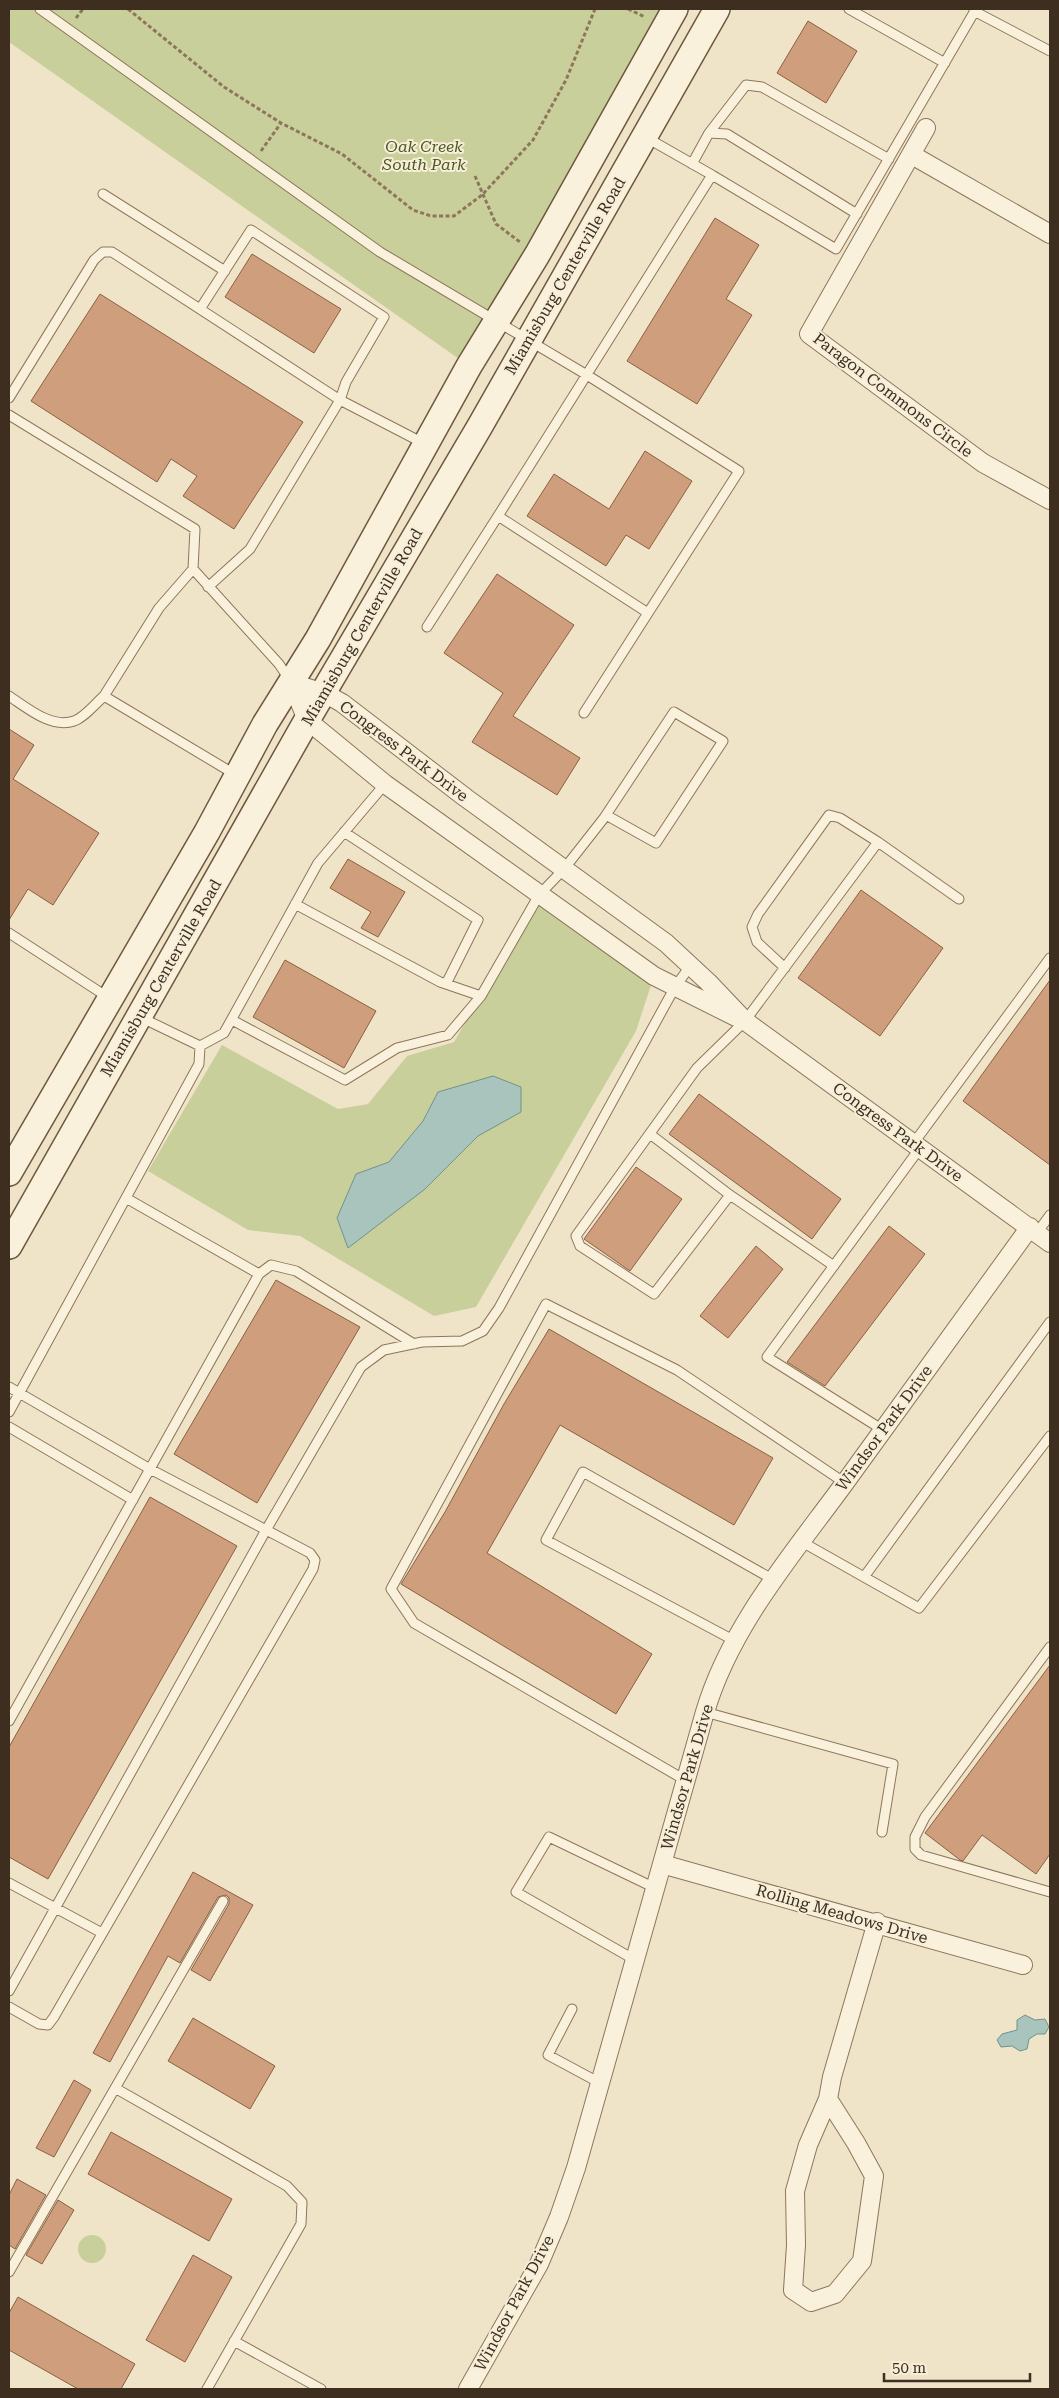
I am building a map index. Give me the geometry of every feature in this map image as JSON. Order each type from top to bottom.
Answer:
[{"type":"main road","name":"Miamisburg Centerville Road","points":[[9,1174],[111,999],[265,724],[292,683],[469,366],[497,323],[537,254],[675,9]]},
{"type":"main road","name":"Miamisburg Centerville Road","points":[[9,1246],[307,720],[528,341],[718,9]]},
{"type":"main road","points":[[614,119],[645,137]]},
{"type":"main road","points":[[111,999],[140,1017]]},
{"type":"street","name":"Paragon Commons Circle","points":[[926,128],[808,334],[983,463],[1050,500]]},
{"type":"street","points":[[912,155],[1050,234]]},
{"type":"street","name":"Congress Park Drive","points":[[292,683],[324,693],[342,703],[466,798],[666,943],[691,965],[745,1021],[1039,1234]]},
{"type":"street","name":"Congress Park Drive","points":[[292,683],[307,720],[385,784],[654,976],[745,1021]]},
{"type":"street","name":"Windsor Park Drive","points":[[468,2389],[546,2248],[576,2168],[705,1712],[735,1640],[774,1580],[883,1430],[1039,1234]]},
{"type":"street","name":"Rolling Meadows Drive","points":[[662,1864],[876,1922],[1023,1965]]},
{"type":"street","points":[[828,2099],[874,2176],[862,2261],[834,2294],[811,2302],[793,2290],[796,2245],[795,2191],[808,2145],[828,2099],[832,2077],[876,1922]]},
{"type":"lane","points":[[40,9],[380,252],[587,375],[739,471],[584,713]]},
{"type":"lane","points":[[849,9],[945,63]]},
{"type":"lane","points":[[645,137],[836,249],[975,10],[1050,52]]},
{"type":"lane","points":[[692,164],[708,133],[746,85],[762,87],[889,159]]},
{"type":"lane","points":[[708,133],[727,134],[857,214]]},
{"type":"lane","points":[[427,627],[712,175]]},
{"type":"lane","points":[[103,194],[225,271]]},
{"type":"lane","points":[[200,310],[251,230],[384,317],[346,382],[340,400],[250,549],[208,587]]},
{"type":"lane","points":[[9,398],[94,260],[103,252],[112,252],[340,400],[425,444]]},
{"type":"lane","points":[[9,415],[195,529],[193,569],[160,608],[104,696],[74,721],[62,722],[44,718],[9,696]]},
{"type":"lane","points":[[498,516],[648,613]]},
{"type":"lane","points":[[193,569],[279,664],[292,683]]},
{"type":"lane","points":[[104,696],[236,775]]},
{"type":"lane","points":[[232,1020],[345,1080],[397,1048],[448,1035],[481,996],[539,895],[564,869],[606,815],[674,712],[722,741],[656,843],[606,815]]},
{"type":"lane","points":[[200,1046],[224,1033],[318,863],[385,784]]},
{"type":"lane","points":[[785,968],[757,942],[752,927],[758,914],[829,815],[840,818],[878,842],[959,899]]},
{"type":"lane","points":[[344,832],[478,920],[446,984]]},
{"type":"lane","points":[[730,1195],[654,1294],[580,1246],[576,1236],[697,1068],[745,1021],[878,842]]},
{"type":"lane","points":[[295,904],[446,984],[481,996]]},
{"type":"lane","points":[[9,933],[111,999]]},
{"type":"lane","points":[[883,1430],[767,1358],[834,1266],[1050,958]]},
{"type":"lane","points":[[9,1991],[266,1530],[361,1367],[384,1350],[414,1344],[462,1341],[483,1331],[499,1308],[675,987],[691,965]]},
{"type":"lane","points":[[140,1017],[200,1046]]},
{"type":"lane","points":[[9,1412],[198,1064],[200,1046]]},
{"type":"lane","points":[[650,1134],[730,1195],[834,1266]]},
{"type":"lane","points":[[126,1198],[259,1274]]},
{"type":"lane","points":[[1039,1234],[1050,1214]]},
{"type":"lane","points":[[9,1721],[259,1274],[270,1265],[296,1271],[414,1344]]},
{"type":"lane","points":[[685,1780],[414,1622],[391,1589],[546,1304],[677,1370],[845,1483]]},
{"type":"lane","points":[[864,1577],[1050,1322]]},
{"type":"lane","points":[[9,1387],[150,1469],[310,1553],[315,1560],[313,1569],[48,2025],[39,2024],[9,2007]]},
{"type":"lane","points":[[9,1427],[133,1500]]},
{"type":"lane","points":[[802,1542],[919,1608],[1050,1436]]},
{"type":"lane","points":[[735,1640],[546,1540],[583,1472],[774,1580]]},
{"type":"lane","points":[[1050,1647],[925,1817],[915,1837],[915,1849],[921,1855],[1050,1892]]},
{"type":"lane","points":[[705,1712],[893,1764],[882,1832]]},
{"type":"lane","points":[[634,1960],[516,1892],[549,1837],[654,1888]]},
{"type":"lane","points":[[9,1883],[102,1933]]},
{"type":"lane","points":[[9,2272],[223,1901]]},
{"type":"lane","points":[[572,2009],[548,2055],[600,2083]]},
{"type":"lane","points":[[115,2088],[287,2186],[302,2202],[301,2224],[207,2389]]},
{"type":"lane","points":[[234,2341],[321,2389]]},
{"type":"path","points":[[128,9],[224,88],[281,123],[342,154],[413,210],[431,216],[454,216],[482,196],[533,140],[566,80],[595,9]]},
{"type":"path","points":[[254,162],[281,123]]},
{"type":"path","points":[[475,176],[482,196],[496,224],[537,254]]},
{"type":"green space","name":"Oak Creek South Park","points":[[9,9],[675,9],[469,366],[9,42]]},
{"type":"green space","points":[[539,895],[654,976],[636,1031],[476,1307],[434,1316],[300,1236],[248,1230],[148,1171],[222,1045],[338,1109],[368,1104],[407,1056],[454,1042]]},
{"type":"green space","points":[[92,2235],[102,2239],[106,2249],[102,2259],[92,2263],[82,2259],[78,2249],[82,2239]]},
{"type":"water","points":[[493,1076],[521,1087],[521,1112],[478,1136],[425,1189],[348,1248],[337,1218],[356,1174],[389,1162],[423,1121],[438,1092]]},
{"type":"water","points":[[1025,2015],[1035,2020],[1045,2019],[1049,2027],[1045,2034],[1037,2034],[1029,2039],[1027,2049],[1020,2051],[1012,2046],[1001,2047],[997,2040],[1002,2034],[1017,2030],[1017,2020]]},
{"type":"building","points":[[808,21],[857,51],[826,103],[777,73]]},
{"type":"building","points":[[715,218],[759,245],[726,299],[752,315],[697,404],[627,361]]},
{"type":"building","points":[[252,254],[341,309],[314,353],[225,297]]},
{"type":"building","points":[[100,294],[303,422],[234,529],[183,496],[197,476],[171,459],[157,482],[31,401]]},
{"type":"building","points":[[645,451],[692,481],[649,549],[626,535],[606,566],[527,516],[554,474],[609,509]]},
{"type":"building","points":[[497,574],[574,625],[513,716],[580,758],[557,795],[472,742],[503,693],[444,653]]},
{"type":"building","points":[[9,729],[34,745],[13,779],[99,833],[53,905],[28,889],[9,920]]},
{"type":"building","points":[[348,859],[405,892],[378,937],[361,928],[371,912],[330,888]]},
{"type":"building","points":[[861,890],[943,948],[880,1036],[798,978]]},
{"type":"building","points":[[285,960],[376,1011],[344,1068],[253,1017]]},
{"type":"building","points":[[1050,980],[1050,1165],[963,1101]]},
{"type":"building","points":[[699,1094],[841,1199],[812,1239],[669,1134]]},
{"type":"building","points":[[636,1167],[682,1199],[630,1271],[584,1239]]},
{"type":"building","points":[[889,1226],[925,1254],[825,1386],[787,1362]]},
{"type":"building","points":[[756,1246],[783,1269],[728,1338],[700,1316]]},
{"type":"building","points":[[276,1280],[360,1327],[257,1503],[174,1454]]},
{"type":"building","points":[[549,1329],[773,1458],[734,1525],[560,1425],[487,1553],[652,1654],[616,1714],[401,1584],[445,1512],[504,1404]]},
{"type":"building","points":[[150,1497],[237,1546],[48,1879],[9,1857],[9,1747]]},
{"type":"building","points":[[1050,1665],[1050,1854],[1036,1874],[982,1835],[963,1861],[960,1860],[925,1833]]},
{"type":"building","points":[[193,1872],[253,1905],[210,1981],[191,1970],[229,1904],[229,1898],[226,1895],[218,1897],[180,1963],[168,1956],[110,2062],[93,2053]]},
{"type":"building","points":[[193,2018],[275,2066],[250,2109],[168,2061]]},
{"type":"building","points":[[74,2080],[91,2090],[54,2157],[36,2148]]},
{"type":"building","points":[[111,2132],[232,2199],[209,2241],[88,2174]]},
{"type":"building","points":[[17,2179],[46,2195],[15,2249],[9,2245],[9,2195]]},
{"type":"building","points":[[58,2200],[74,2210],[42,2264],[26,2255]]},
{"type":"building","points":[[193,2255],[232,2277],[185,2362],[146,2340]]},
{"type":"building","points":[[18,2297],[135,2364],[121,2389],[78,2389],[9,2350],[9,2313]]}]
